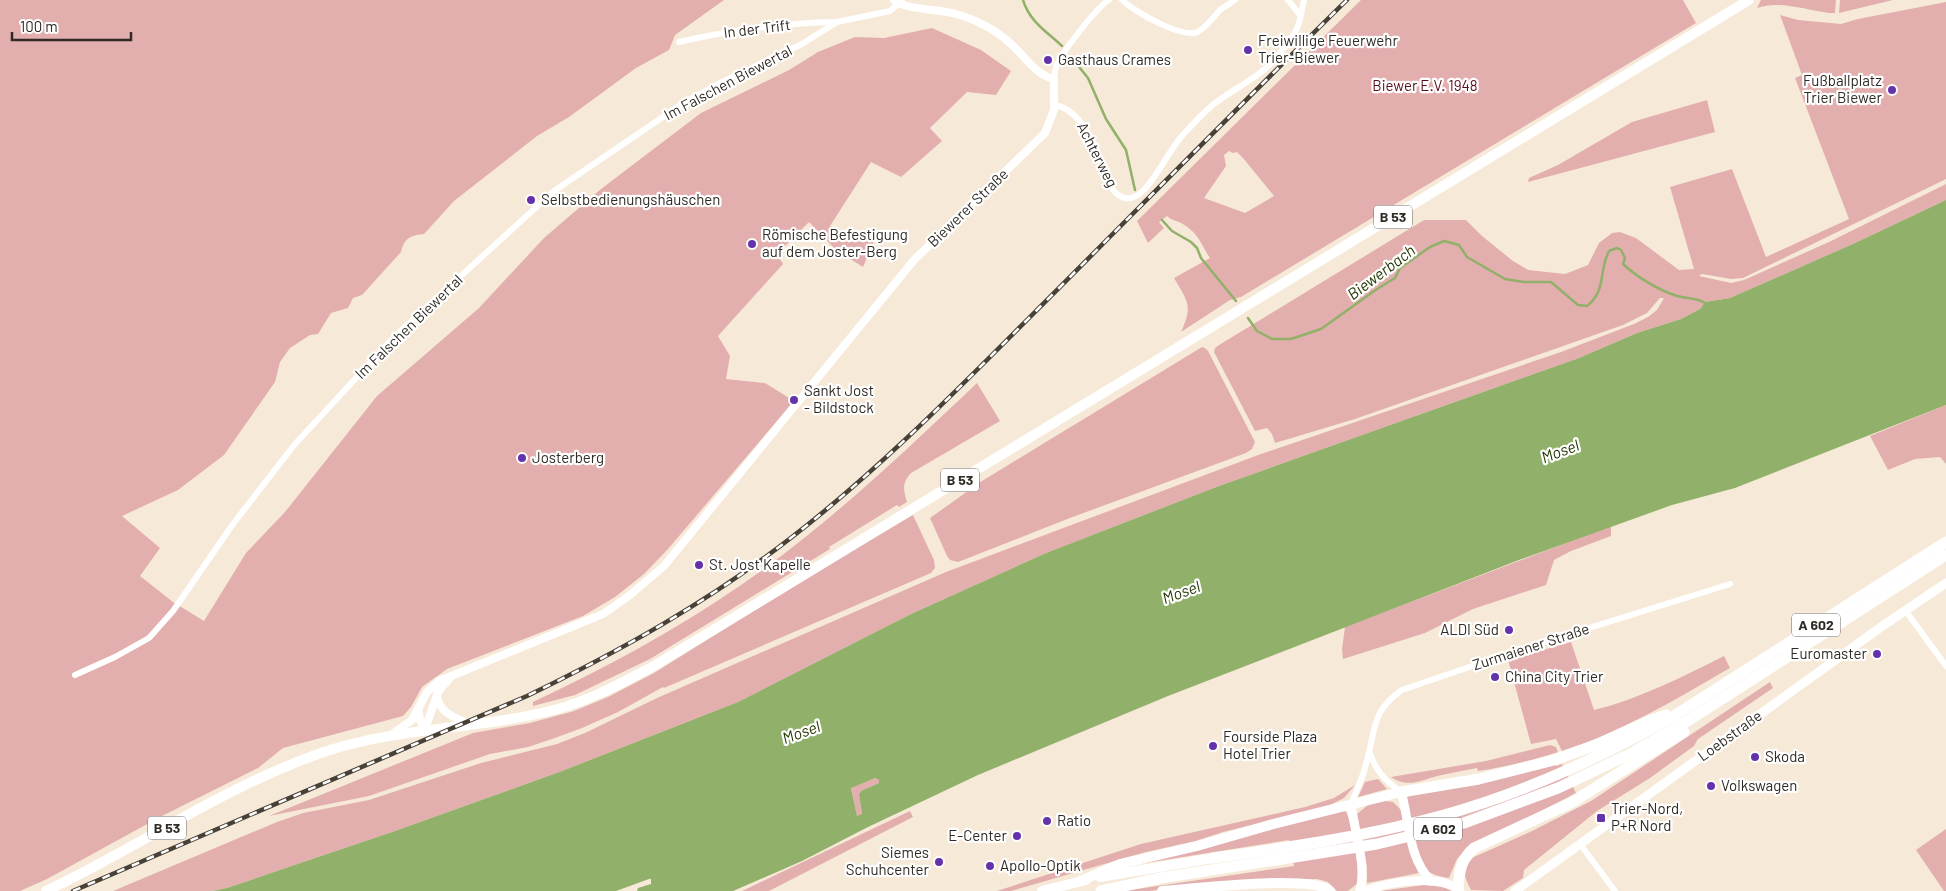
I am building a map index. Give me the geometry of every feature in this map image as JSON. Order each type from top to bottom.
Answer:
[{"type":"highway","name":"A 602","points":[[1574,774],[1686,708],[1946,542]]},
{"type":"highway","name":"A 602","points":[[1213,858],[1377,844],[1464,823],[1574,774],[1650,743],[1714,705],[1946,555]]},
{"type":"highway","points":[[1459,890],[1462,864],[1465,857],[1474,848],[1531,823],[1580,797],[1686,731],[1714,705]]},
{"type":"highway","points":[[1401,792],[1479,778],[1563,757],[1618,736],[1649,721],[1686,708]]},
{"type":"highway","name":"A 602","points":[[1100,891],[1292,852]]},
{"type":"main road","name":"B 53","points":[[46,891],[133,847],[220,798],[289,765],[331,750],[390,735],[430,728],[488,722],[543,712],[574,703],[654,666],[1749,0]]},
{"type":"main road","name":"Loebstraße","points":[[1519,890],[1905,610],[1946,583]]},
{"type":"main road","points":[[1042,891],[1080,881],[1120,864],[1197,846],[1401,792],[1416,858],[1420,868],[1431,881]]},
{"type":"main road","points":[[1351,804],[1362,866],[1360,891]]},
{"type":"main road","name":"A 602","points":[[1080,881],[1213,858]]},
{"type":"main road","points":[[1365,891],[1396,883],[1431,881],[1440,882],[1459,890]]},
{"type":"main road","points":[[1162,891],[1242,884],[1312,884],[1327,888],[1330,891]]},
{"type":"street","name":"Biewerer Straße","points":[[390,735],[412,720],[424,696],[443,679],[603,614],[630,595],[664,566],[914,260],[1045,133],[1051,120],[1054,105],[1055,69],[1063,54],[1095,13],[1109,0]]},
{"type":"street","points":[[1122,0],[1163,25],[1191,34],[1199,32],[1220,10],[1235,0]]},
{"type":"street","points":[[1288,0],[1300,15]]},
{"type":"street","points":[[1300,15],[1304,0]]},
{"type":"street","points":[[837,22],[890,11],[898,1],[906,6],[957,14],[977,22],[1010,43],[1042,75],[1054,79]]},
{"type":"street","name":"Achterweg","points":[[1054,105],[1069,110],[1078,118],[1089,135],[1113,190],[1123,198],[1135,197],[1142,192],[1168,154],[1195,123],[1217,102],[1259,74],[1275,60],[1288,44],[1298,27],[1300,15]]},
{"type":"street","name":"In der Trift","points":[[679,42],[722,32],[808,23],[837,22]]},
{"type":"street","name":"Im Falschen Biewertal","points":[[75,675],[115,657],[149,638],[173,612],[233,524],[295,444],[394,337],[554,191],[682,104],[722,82],[802,44],[837,22]]},
{"type":"street","name":"Zurmaiener Straße","points":[[1351,804],[1362,779],[1380,712],[1387,701],[1402,690],[1527,648],[1730,584]]},
{"type":"street","points":[[1905,610],[1946,666]]},
{"type":"street","points":[[418,708],[420,720],[430,728],[437,694],[453,675]]},
{"type":"street","points":[[437,694],[442,709],[469,724]]},
{"type":"street","points":[[1370,752],[1374,765],[1380,775],[1401,792]]},
{"type":"street","points":[[1580,844],[1615,891]]},
{"type":"green space","points":[[0,0],[724,0],[675,35],[669,50],[636,68],[569,117],[537,136],[454,201],[424,234],[408,238],[401,252],[362,295],[353,298],[348,308],[331,313],[318,334],[310,335],[290,348],[280,362],[275,382],[224,455],[178,490],[122,516],[160,548],[140,576],[173,602],[204,621],[246,553],[285,512],[377,396],[479,308],[544,238],[601,189],[701,113],[789,70],[818,52],[855,37],[884,38],[932,28],[981,50],[1011,71],[996,95],[967,92],[930,128],[942,141],[901,177],[871,162],[830,226],[849,242],[875,239],[863,267],[836,250],[809,222],[777,254],[783,264],[718,336],[730,356],[726,379],[765,383],[794,401],[668,549],[644,574],[615,597],[583,616],[447,669],[422,687],[411,707],[403,716],[283,748],[258,768],[160,817],[47,879],[20,891],[0,891]]},
{"type":"green space","name":"Biewer E.V. 1948","points":[[1361,0],[1683,0],[1696,23],[1241,297],[1230,300],[1181,332],[1188,310],[1186,299],[1174,278],[1210,258],[1192,231],[1181,223],[1167,216],[1159,222],[1164,228],[1148,243],[1137,221]],"holes":[[[1229,151],[1237,152],[1243,158],[1274,196],[1245,213],[1204,198],[1226,166],[1224,155]]]},
{"type":"green space","points":[[1761,0],[1836,0],[1835,13],[1783,5],[1757,8]]},
{"type":"green space","points":[[1840,0],[1893,0],[1839,13]]},
{"type":"green space","points":[[1946,2],[1946,179],[1743,278],[1731,279],[1702,274],[1699,276],[1731,283],[1744,280],[1829,242],[1946,184],[1946,200],[1855,243],[1730,298],[1705,302],[1700,309],[1681,319],[1637,333],[1579,358],[1219,486],[1046,553],[911,614],[738,702],[562,771],[395,831],[227,888],[211,891],[113,891],[277,822],[303,813],[369,800],[481,763],[557,744],[585,733],[657,698],[946,572],[1261,454],[1561,352],[1634,324],[1657,310],[1664,298],[1660,298],[1647,313],[1623,325],[1355,419],[1275,443],[1272,434],[1267,428],[1255,431],[1214,352],[1215,348],[1219,345],[1424,220],[1466,220],[1482,236],[1513,261],[1528,270],[1565,274],[1588,265],[1599,243],[1612,233],[1620,232],[1636,238],[1679,270],[1694,269],[1670,187],[1732,169],[1766,257],[1849,219],[1795,78],[1802,75],[1780,15],[1798,20],[1841,24]]},
{"type":"green space","points":[[1707,100],[1715,132],[1528,182],[1529,178],[1558,165],[1632,122]]},
{"type":"green space","points":[[1202,347],[1208,351],[1255,442],[1252,449],[1246,453],[1070,518],[958,562],[950,560],[930,518],[982,481]]},
{"type":"green space","points":[[977,383],[1000,421],[911,473],[904,486],[907,502],[899,507],[897,505],[829,547],[830,549],[650,659],[575,695],[533,706],[533,702],[587,676],[666,633],[716,602],[773,562],[834,514]]},
{"type":"green space","points":[[1946,405],[1946,464],[1940,457],[1915,459],[1888,470],[1870,436]]},
{"type":"green space","points":[[913,515],[934,560],[935,568],[931,573],[663,687],[618,712],[582,728],[528,747],[490,754],[369,796],[269,816],[473,733],[530,723],[574,711],[608,697],[654,673],[803,580]]},
{"type":"green space","points":[[1611,526],[1611,536],[1571,551],[1554,560],[1546,585],[1473,609],[1425,633],[1343,659],[1342,649],[1345,627]]},
{"type":"green space","points":[[1571,642],[1594,710],[1644,694],[1724,656],[1730,668],[1627,725],[1584,743],[1562,751],[1556,739],[1531,744],[1508,660]]},
{"type":"green space","points":[[1770,682],[1773,688],[1698,739],[1694,746],[1650,778],[1597,811],[1524,870],[1523,878],[1503,891],[1471,890],[1465,869],[1474,857],[1530,832],[1591,801]]},
{"type":"green space","points":[[1550,745],[1556,747],[1558,752],[1498,768],[1478,771],[1477,768],[1408,783],[1391,777],[1486,761]]},
{"type":"green space","points":[[1555,764],[1556,766],[1562,764],[1576,793],[1465,850],[1457,859],[1449,878],[1429,872],[1422,864],[1413,835],[1407,797]]},
{"type":"green space","points":[[875,778],[879,780],[879,783],[861,791],[859,794],[862,814],[857,817],[851,787]]},
{"type":"green space","points":[[1378,779],[1387,789],[1358,797],[1365,782]]},
{"type":"green space","points":[[1355,785],[1344,798],[1326,807],[1146,852],[1011,891],[997,891],[1141,844],[1305,807],[1334,798]]},
{"type":"green space","points":[[1384,801],[1393,802],[1401,810],[1411,854],[1419,873],[1367,883],[1367,867],[1357,814],[1369,804]]},
{"type":"green space","points":[[910,811],[913,817],[769,891],[742,891]]},
{"type":"green space","points":[[1344,811],[1349,819],[1359,870],[1358,883],[1348,891],[1337,891],[1328,882],[1317,879],[1242,880],[1149,891],[1123,891],[1294,866],[1289,840],[1133,865]]},
{"type":"green space","points":[[1946,829],[1946,891],[1944,891],[1916,850]]},
{"type":"green space","points":[[1424,885],[1444,887],[1453,891],[1380,891]]},
{"type":"water","name":"Mosel","points":[[1946,200],[1946,405],[1735,488],[1672,505],[1519,560],[1168,696],[978,775],[868,827],[802,861],[733,891],[637,891],[638,888],[651,884],[651,879],[649,879],[616,891],[212,891],[227,888],[395,831],[562,771],[738,702],[911,614],[1046,553],[1219,486],[1579,358],[1637,333],[1681,319],[1700,309],[1705,302],[1730,298],[1855,243]],"holes":[[[875,778],[879,780],[879,783],[861,791],[859,794],[862,814],[857,816],[851,788]]]},
{"type":"waterway","name":"Biewerbach","points":[[1023,0],[1034,20],[1062,46]]},
{"type":"waterway","name":"Biewerbach","points":[[1071,57],[1088,78],[1106,119],[1126,150],[1135,190]]},
{"type":"waterway","name":"Biewerbach","points":[[1162,220],[1172,231],[1191,242],[1197,248],[1201,258],[1236,301]]},
{"type":"waterway","name":"Biewerbach","points":[[1248,318],[1257,331],[1272,339],[1291,339],[1321,329],[1395,278],[1400,268],[1430,247],[1444,241],[1459,245],[1467,257],[1505,279],[1524,282],[1551,282],[1578,305],[1587,306],[1593,300],[1600,287],[1609,251],[1617,248],[1621,250],[1625,258],[1623,264],[1648,283],[1681,297],[1696,299],[1707,304]]},
{"type":"railway","points":[[73,891],[527,696],[664,624],[729,583],[825,511],[917,428],[1347,0]]},
{"type":"place","name":"Freiwillige Feuerwehr Trier-Biewer","points":[[1248,50]]},
{"type":"place","name":"Gasthaus Crames","points":[[1048,60]]},
{"type":"place","name":"Fußballplatz Trier Biewer","points":[[1892,90]]},
{"type":"place","name":"Selbstbedienungshäuschen","points":[[531,200]]},
{"type":"place","name":"Römische Befestigung auf dem Joster-Berg","points":[[752,244]]},
{"type":"place","name":"Sankt Jost - Bildstock","points":[[794,400]]},
{"type":"place","name":"Josterberg","points":[[522,458]]},
{"type":"place","name":"St. Jost Kapelle","points":[[699,565]]},
{"type":"place","name":"ALDI Süd","points":[[1509,630]]},
{"type":"place","name":"Euromaster","points":[[1877,654]]},
{"type":"place","name":"China City Trier","points":[[1495,677]]},
{"type":"place","name":"Fourside Plaza Hotel Trier","points":[[1213,746]]},
{"type":"place","name":"Skoda","points":[[1755,757]]},
{"type":"place","name":"Volkswagen","points":[[1711,786]]},
{"type":"place","name":"Trier-Nord, P+R Nord","points":[[1601,818]]},
{"type":"place","name":"Ratio","points":[[1047,821]]},
{"type":"place","name":"E-Center","points":[[1017,836]]},
{"type":"place","name":"Siemes Schuhcenter","points":[[939,862]]},
{"type":"place","name":"Apollo-Optik","points":[[990,866]]}]
